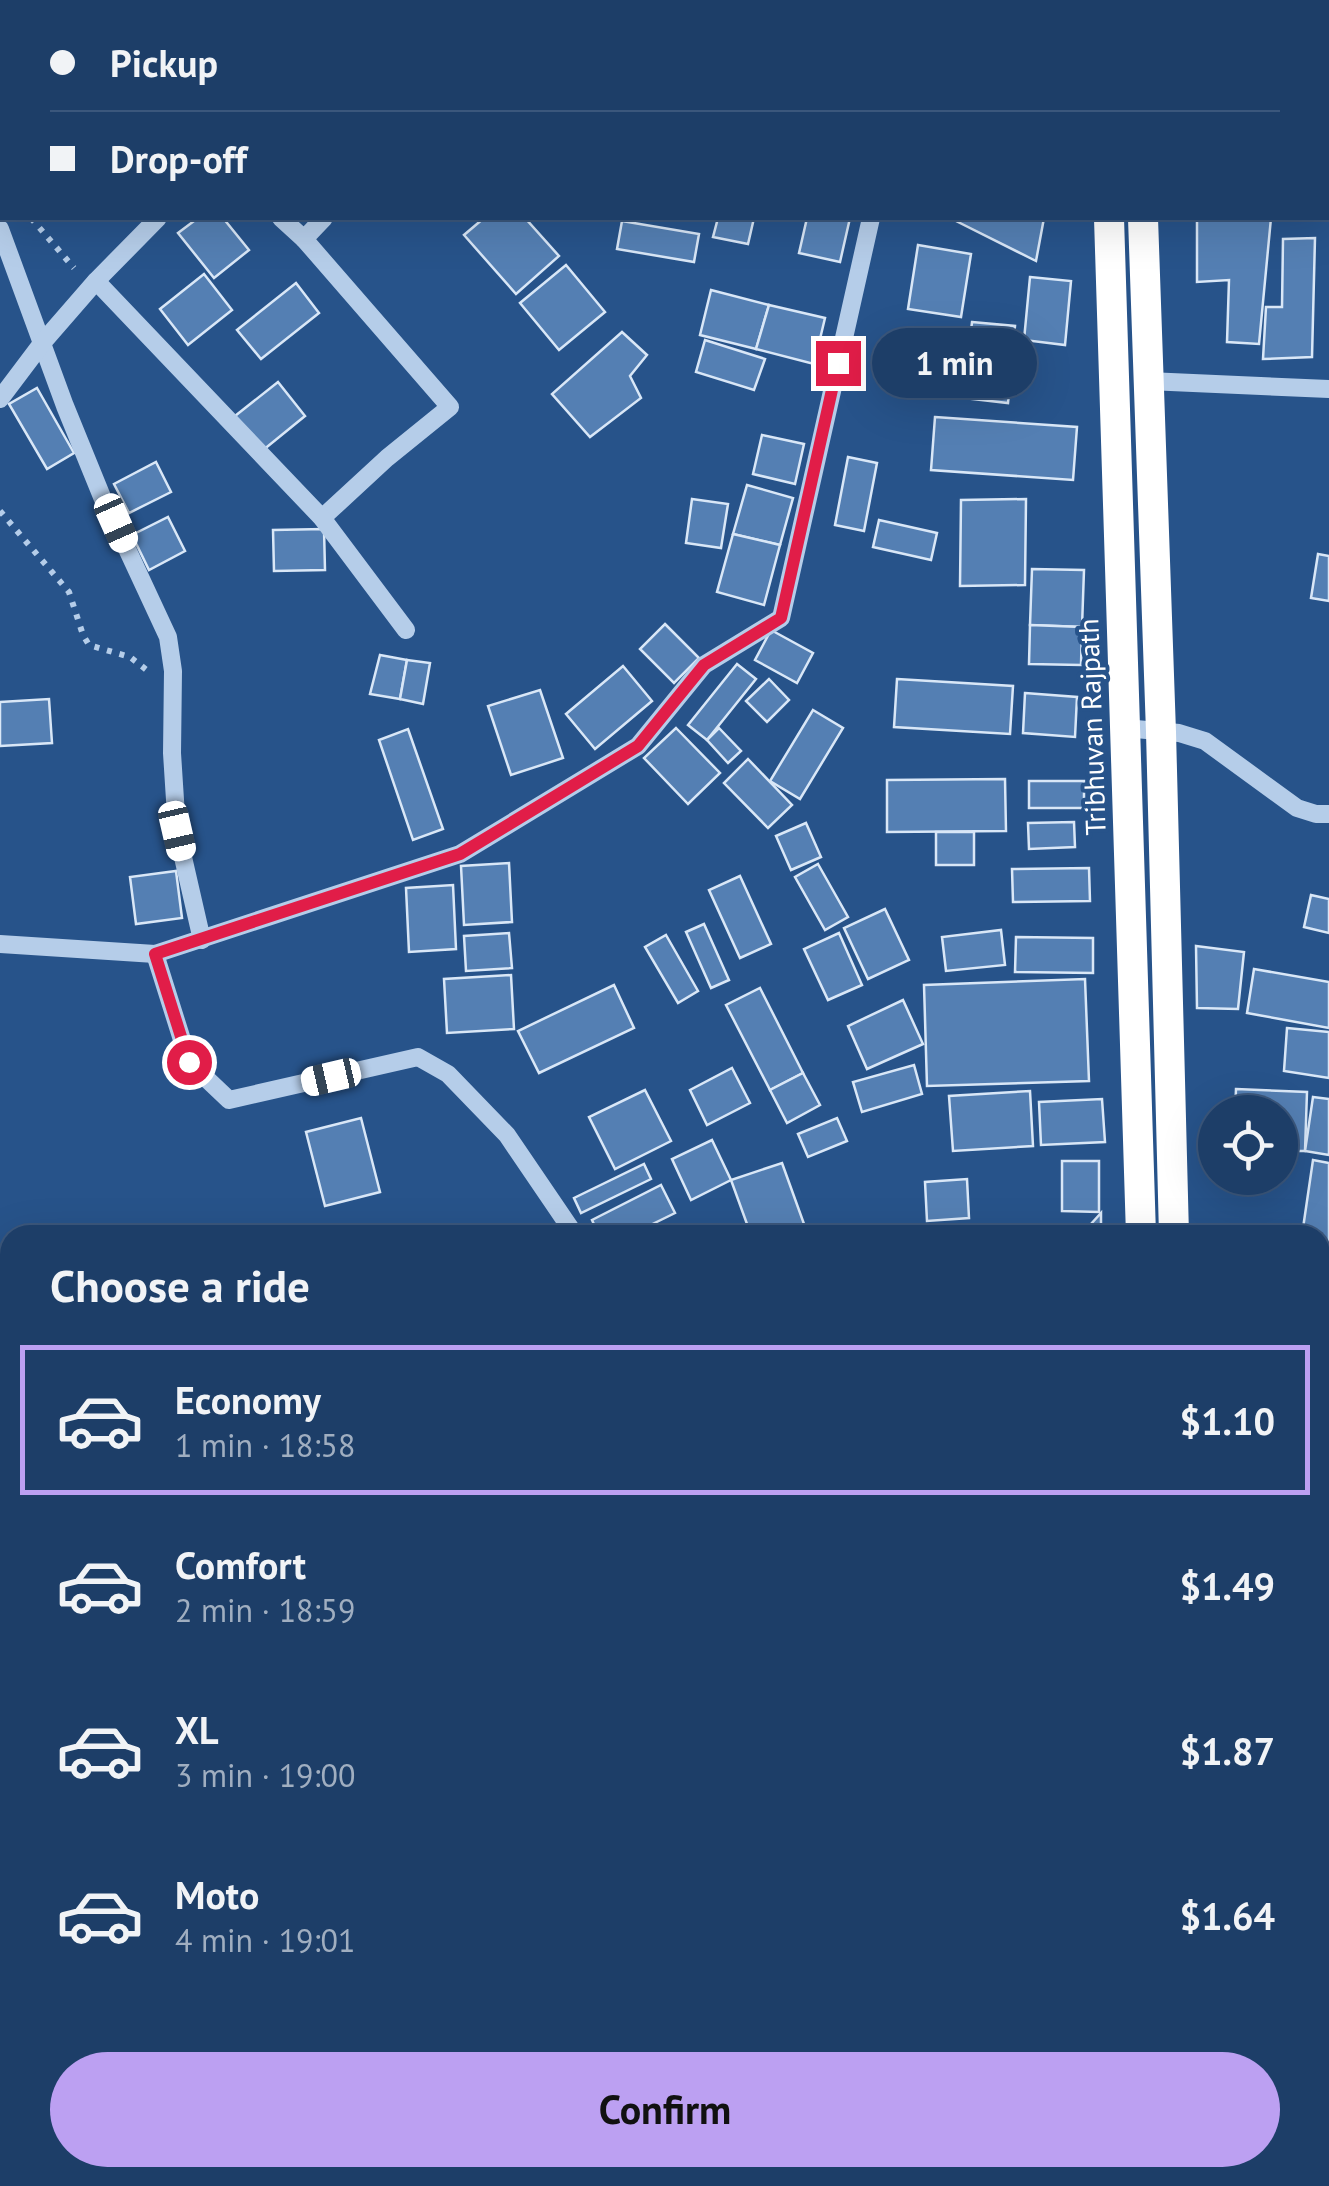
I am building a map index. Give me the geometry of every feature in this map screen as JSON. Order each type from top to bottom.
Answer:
[{"type":"highway","name":"Tribhuvan Rajpath","points":[[1109,220],[1141,1225]]},
{"type":"highway","points":[[1143,220],[1174,1225]]},
{"type":"street","points":[[0,399],[43,342],[156,220]]},
{"type":"street","points":[[284,220],[450,407],[322,518]]},
{"type":"street","points":[[304,239],[322,220]]},
{"type":"street","points":[[0,944],[155,954],[202,940],[460,854],[638,746],[704,665],[781,618],[871,220]]},
{"type":"street","points":[[0,229],[108,514],[116,523],[168,637],[173,672],[177,831],[202,940]]},
{"type":"street","points":[[94,284],[322,518],[406,630]]},
{"type":"street","points":[[1148,380],[1329,389]]},
{"type":"street","points":[[1125,728],[1179,733],[1205,742],[1297,808],[1329,814]]},
{"type":"street","points":[[155,954],[189,1062],[229,1100],[418,1057],[448,1074],[507,1135],[568,1225]]},
{"type":"path","points":[[33,220],[94,284]]},
{"type":"path","points":[[0,511],[69,592],[89,646],[130,656],[160,682],[172,703]]},
{"type":"building","points":[[195,220],[225,220],[249,250],[214,278],[178,233]]},
{"type":"building","points":[[482,220],[527,220],[559,256],[516,294],[464,235]]},
{"type":"building","points":[[717,220],[754,220],[748,244],[713,237]]},
{"type":"building","points":[[807,220],[850,220],[840,262],[799,253]]},
{"type":"building","points":[[954,220],[1044,220],[1036,261]]},
{"type":"building","points":[[1197,220],[1271,220],[1259,344],[1227,342],[1229,280],[1197,282]]},
{"type":"building","points":[[622,221],[699,234],[694,262],[617,249]]},
{"type":"building","points":[[1315,238],[1312,357],[1263,359],[1266,307],[1282,307],[1283,239]]},
{"type":"building","points":[[918,245],[971,254],[961,317],[908,309]]},
{"type":"building","points":[[566,265],[605,312],[559,350],[520,303]]},
{"type":"building","points":[[204,274],[232,310],[188,345],[160,309]]},
{"type":"building","points":[[1030,277],[1071,281],[1065,345],[1024,340]]},
{"type":"building","points":[[296,283],[319,313],[261,359],[237,330]]},
{"type":"building","points":[[711,290],[769,305],[756,349],[700,335]]},
{"type":"building","points":[[769,305],[825,318],[814,364],[756,349]]},
{"type":"building","points":[[972,322],[1015,326],[1008,403],[963,398]]},
{"type":"building","points":[[622,332],[647,355],[630,376],[641,398],[590,437],[552,394]]},
{"type":"building","points":[[705,340],[765,359],[754,390],[696,372]]},
{"type":"building","points":[[278,382],[305,416],[262,451],[235,416]]},
{"type":"building","points":[[37,388],[74,453],[47,469],[9,404]]},
{"type":"building","points":[[935,417],[1077,427],[1073,480],[931,470]]},
{"type":"building","points":[[762,435],[804,444],[795,484],[753,474]]},
{"type":"building","points":[[848,457],[877,463],[864,531],[835,525]]},
{"type":"building","points":[[156,462],[171,492],[129,513],[114,484]]},
{"type":"building","points":[[747,485],[793,498],[780,545],[733,534]]},
{"type":"building","points":[[692,499],[728,504],[721,548],[686,543]]},
{"type":"building","points":[[1026,499],[1025,585],[960,586],[961,500]]},
{"type":"building","points":[[168,517],[185,551],[149,570],[132,535]]},
{"type":"building","points":[[879,520],[937,533],[931,560],[873,547]]},
{"type":"building","points":[[324,529],[325,570],[274,571],[273,530]]},
{"type":"building","points":[[733,534],[780,545],[764,605],[717,592]]},
{"type":"building","points":[[1318,554],[1329,556],[1329,601],[1311,598]]},
{"type":"building","points":[[1032,569],[1084,570],[1082,627],[1030,625]]},
{"type":"building","points":[[665,624],[699,658],[674,683],[640,649]]},
{"type":"building","points":[[1030,625],[1082,627],[1081,665],[1029,664]]},
{"type":"building","points":[[771,630],[813,653],[797,683],[755,660]]},
{"type":"building","points":[[380,655],[407,660],[400,699],[370,694]]},
{"type":"building","points":[[407,660],[430,663],[423,704],[400,699]]},
{"type":"building","points":[[737,664],[756,679],[707,740],[688,725]]},
{"type":"building","points":[[623,666],[652,701],[595,749],[566,714]]},
{"type":"building","points":[[769,679],[789,700],[767,722],[746,701]]},
{"type":"building","points":[[897,679],[1013,686],[1010,734],[894,727]]},
{"type":"building","points":[[540,690],[563,758],[511,775],[488,706]]},
{"type":"building","points":[[1025,693],[1077,697],[1075,737],[1023,733]]},
{"type":"building","points":[[49,699],[52,743],[0,746],[0,702]]},
{"type":"building","points":[[813,710],[843,728],[800,799],[770,781]]},
{"type":"building","points":[[676,728],[720,773],[688,804],[644,758]]},
{"type":"building","points":[[719,728],[741,751],[728,763],[707,740]]},
{"type":"building","points":[[408,729],[443,829],[413,840],[379,740]]},
{"type":"building","points":[[748,759],[792,805],[768,828],[724,783]]},
{"type":"building","points":[[1005,779],[1006,831],[887,832],[887,780]]},
{"type":"building","points":[[1029,781],[1084,781],[1084,808],[1029,808]]},
{"type":"building","points":[[1074,822],[1075,847],[1029,849],[1028,823]]},
{"type":"building","points":[[806,823],[821,857],[791,870],[776,836]]},
{"type":"building","points":[[936,832],[974,832],[974,865],[936,865]]},
{"type":"building","points":[[509,863],[512,922],[464,925],[461,866]]},
{"type":"building","points":[[818,864],[848,917],[825,930],[795,877]]},
{"type":"building","points":[[1089,868],[1090,901],[1013,902],[1012,869]]},
{"type":"building","points":[[176,871],[182,918],[136,924],[130,877]]},
{"type":"building","points":[[740,876],[771,944],[740,958],[709,890]]},
{"type":"building","points":[[453,885],[456,949],[409,952],[406,888]]},
{"type":"building","points":[[1311,895],[1329,899],[1329,933],[1304,927]]},
{"type":"building","points":[[885,909],[909,960],[868,979],[844,928]]},
{"type":"building","points":[[704,924],[729,980],[711,988],[686,932]]},
{"type":"building","points":[[1001,930],[1005,965],[946,971],[942,937]]},
{"type":"building","points":[[509,933],[512,968],[466,971],[464,936]]},
{"type":"building","points":[[839,933],[862,985],[828,1000],[804,949]]},
{"type":"building","points":[[666,935],[698,991],[678,1003],[645,947]]},
{"type":"building","points":[[1016,937],[1093,938],[1093,973],[1015,972]]},
{"type":"building","points":[[1196,946],[1244,952],[1238,1009],[1197,1008]]},
{"type":"building","points":[[1254,969],[1329,982],[1329,1028],[1247,1013]]},
{"type":"building","points":[[511,975],[514,1029],[447,1033],[444,979]]},
{"type":"building","points":[[1085,979],[1089,1081],[927,1086],[924,985]]},
{"type":"building","points":[[614,985],[634,1028],[539,1073],[518,1031]]},
{"type":"building","points":[[760,988],[803,1073],[770,1090],[726,1005]]},
{"type":"building","points":[[903,1000],[923,1044],[867,1069],[848,1026]]},
{"type":"building","points":[[1287,1028],[1329,1032],[1329,1078],[1284,1071]]},
{"type":"building","points":[[914,1065],[922,1094],[862,1112],[853,1082]]},
{"type":"building","points":[[732,1068],[750,1103],[707,1125],[690,1090]]},
{"type":"building","points":[[803,1073],[820,1105],[787,1123],[770,1090]]},
{"type":"building","points":[[1236,1089],[1307,1092],[1305,1151],[1298,1151],[1298,1095],[1236,1095]]},
{"type":"building","points":[[645,1090],[671,1141],[615,1169],[589,1117]]},
{"type":"building","points":[[1030,1091],[1033,1146],[953,1151],[949,1096]]},
{"type":"building","points":[[1313,1097],[1329,1099],[1329,1155],[1305,1151]]},
{"type":"building","points":[[1102,1099],[1105,1142],[1041,1145],[1039,1102]]},
{"type":"building","points":[[361,1118],[380,1192],[325,1206],[306,1132]]},
{"type":"building","points":[[837,1118],[847,1141],[808,1157],[798,1134]]},
{"type":"building","points":[[712,1140],[731,1180],[691,1200],[672,1159]]},
{"type":"building","points":[[1313,1160],[1329,1163],[1329,1225],[1303,1225]]},
{"type":"building","points":[[1062,1161],[1099,1161],[1099,1212],[1062,1211]]},
{"type":"building","points":[[782,1163],[804,1225],[747,1225],[731,1180]]},
{"type":"building","points":[[644,1164],[651,1179],[581,1213],[574,1198]]},
{"type":"building","points":[[967,1179],[969,1218],[927,1221],[925,1182]]},
{"type":"building","points":[[661,1185],[675,1213],[650,1225],[594,1225],[592,1220]]},
{"type":"building","points":[[1101,1213],[1101,1225],[1090,1225]]},
{"type":"route","points":[[189,1062],[155,954],[460,854],[638,746],[704,665],[781,618],[838,363]]}]
